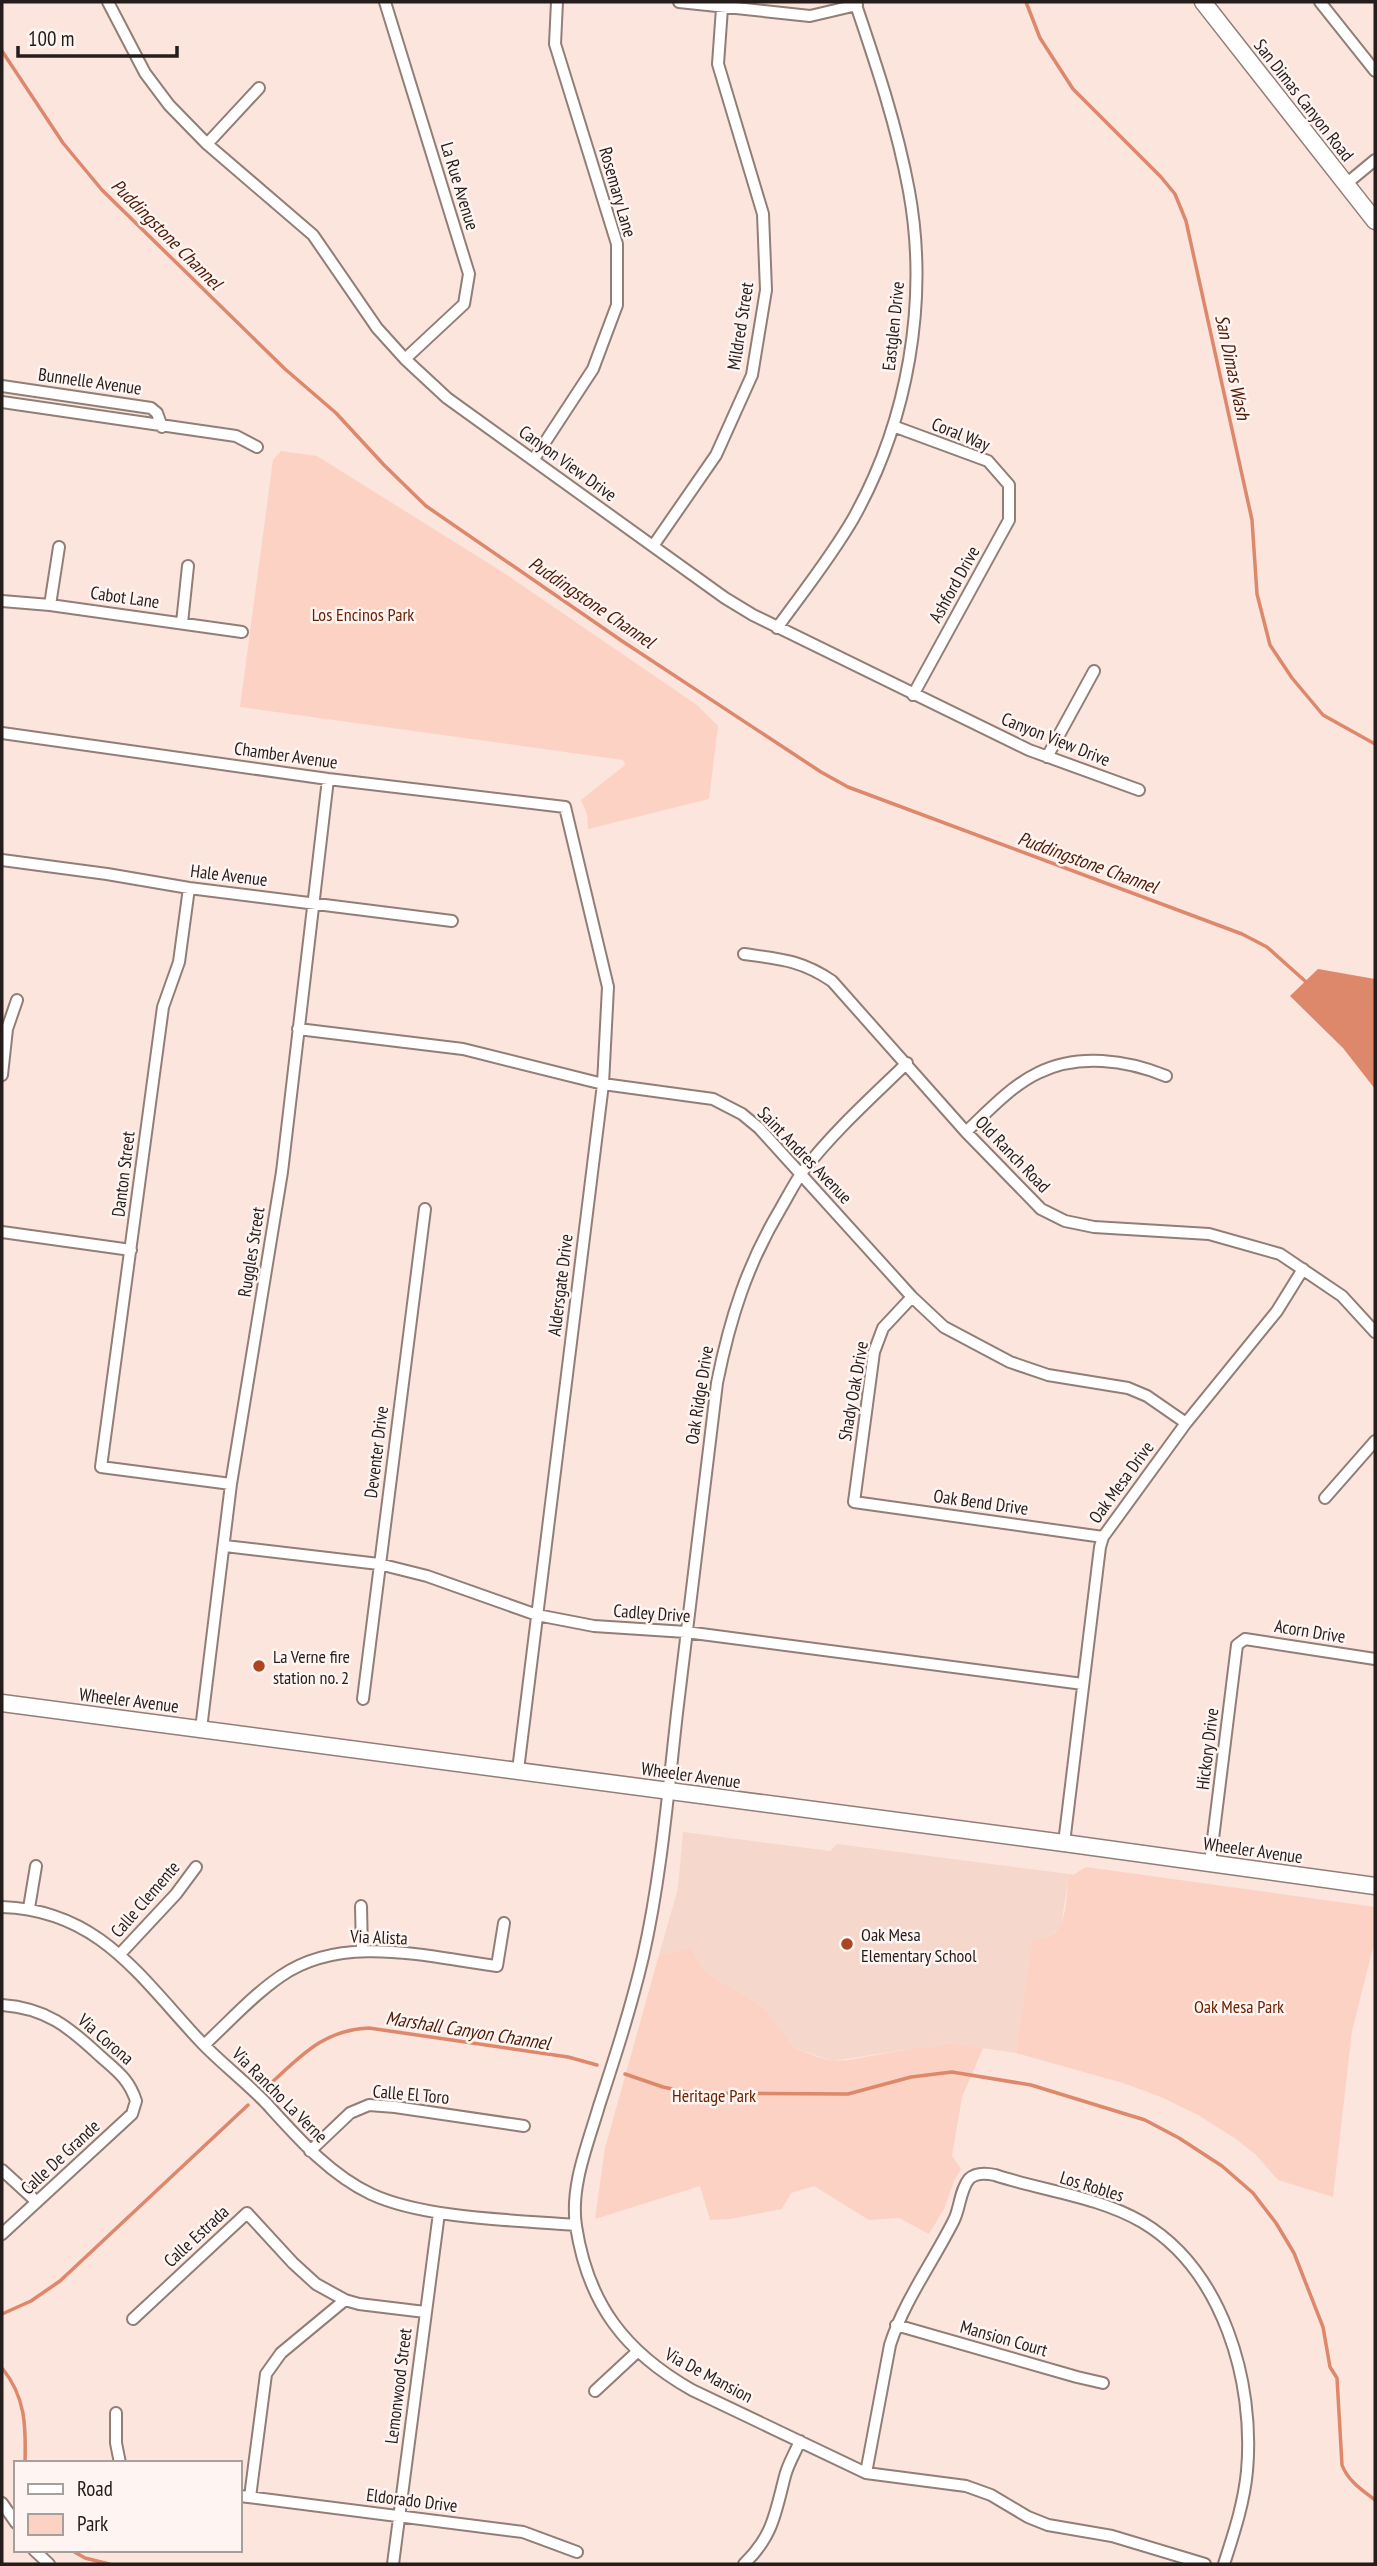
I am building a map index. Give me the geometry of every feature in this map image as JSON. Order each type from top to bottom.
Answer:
[{"type":"main road","name":"San Dimas Canyon Road","points":[[1203,2],[1375,220]]},
{"type":"main road","name":"Wheeler Avenue","points":[[2,1703],[1375,1886]]},
{"type":"street","name":"Canyon View Drive","points":[[108,2],[145,73],[169,105],[207,144],[313,235],[377,328],[405,359],[447,398],[725,598],[777,628],[1047,757],[1139,790]]},
{"type":"street","name":"La Rue Avenue","points":[[385,2],[469,274],[464,304],[405,359]]},
{"type":"street","name":"Rosemary Lane","points":[[534,459],[593,369],[617,305],[617,244],[555,44],[557,2]]},
{"type":"street","points":[[679,2],[810,16],[856,4]]},
{"type":"street","name":"Eastglen Drive","points":[[777,628],[839,542],[876,471],[893,426],[906,378],[914,326],[916,244],[909,192],[899,142],[856,4]]},
{"type":"street","points":[[1326,4],[1375,71]]},
{"type":"street","name":"Mildred Street","points":[[653,546],[722,443],[752,375],[766,290],[763,214],[718,64],[722,8]]},
{"type":"street","points":[[207,144],[260,88]]},
{"type":"street","points":[[1346,184],[1375,160]]},
{"type":"street","name":"Bunnelle Avenue","points":[[2,386],[151,408],[157,413],[162,426]]},
{"type":"street","name":"Bunnelle Avenue","points":[[2,402],[236,436],[257,447]]},
{"type":"street","name":"Coral Way","points":[[893,426],[988,461],[1009,485]]},
{"type":"street","name":"Ashford Drive","points":[[913,695],[1009,520],[1009,485]]},
{"type":"street","points":[[50,604],[60,547]]},
{"type":"street","points":[[182,623],[188,566]]},
{"type":"street","name":"Cabot Lane","points":[[2,601],[50,604],[242,632]]},
{"type":"street","points":[[1047,757],[1094,671]]},
{"type":"street","name":"Chamber Avenue","points":[[2,733],[328,779],[565,807]]},
{"type":"street","name":"Ruggles Street","points":[[201,1729],[231,1484],[282,1172],[328,779]]},
{"type":"street","name":"Aldersgate Drive","points":[[518,1770],[603,1084],[608,987],[565,807]]},
{"type":"street","name":"Hale Avenue","points":[[2,860],[189,888],[452,921]]},
{"type":"street","name":"Danton Street","points":[[189,888],[179,962],[163,1007],[101,1467],[231,1484]]},
{"type":"street","name":"Old Ranch Road","points":[[744,954],[787,960],[813,968],[832,981],[966,1132],[1041,1209],[1065,1221],[1094,1227],[1209,1234],[1280,1254],[1342,1296],[1375,1332]]},
{"type":"street","points":[[2,1075],[8,1029],[17,999]]},
{"type":"street","name":"Saint Andres Avenue","points":[[299,1029],[463,1049],[603,1084],[713,1099],[742,1114],[759,1128],[912,1297],[944,1327],[1010,1362],[1048,1375],[1128,1388],[1147,1396],[1186,1423]]},
{"type":"street","points":[[966,1132],[1018,1086],[1037,1073],[1062,1063],[1099,1061],[1140,1065],[1166,1076]]},
{"type":"street","name":"Oak Ridge Drive","points":[[668,1791],[716,1383],[728,1326],[766,1233],[801,1173],[837,1131],[907,1063]]},
{"type":"street","name":"Deventer Drive","points":[[363,1699],[425,1209]]},
{"type":"street","points":[[2,1232],[131,1250]]},
{"type":"street","name":"Oak Mesa Drive","points":[[1064,1843],[1103,1537],[1186,1423],[1276,1311],[1303,1269]]},
{"type":"street","name":"Shady Oak Drive","points":[[854,1502],[874,1352],[883,1328],[912,1297]]},
{"type":"street","points":[[1325,1498],[1375,1441]]},
{"type":"street","name":"Oak Bend Drive","points":[[854,1502],[1103,1537]]},
{"type":"street","name":"Cadley Drive","points":[[225,1546],[379,1564],[427,1576],[537,1615],[594,1626],[686,1632],[1083,1684]]},
{"type":"street","name":"Acorn Drive","points":[[1240,1641],[1245,1639],[1375,1659]]},
{"type":"street","name":"Hickory Drive","points":[[1210,1863],[1237,1645],[1240,1641]]},
{"type":"street","name":"Via De Mansion","points":[[668,1791],[643,1957],[583,2158],[576,2192],[576,2225],[592,2287],[616,2327],[636,2353],[667,2376],[866,2473],[966,2486],[991,2495],[1028,2517],[1048,2525],[1112,2536],[1205,2564]]},
{"type":"street","points":[[29,1908],[36,1866]]},
{"type":"street","name":"Calle Clemente","points":[[120,1954],[176,1894],[196,1867]]},
{"type":"street","points":[[361,1906],[362,1951]]},
{"type":"street","name":"Via Rancho La Verne","points":[[2,1907],[29,1908],[55,1914],[77,1923],[120,1954],[204,2045],[254,2091],[310,2151],[347,2180],[372,2194],[439,2213],[576,2225]]},
{"type":"street","name":"Via Alista","points":[[204,2045],[279,1977],[304,1963],[362,1951],[497,1966],[504,1923]]},
{"type":"street","name":"Via Corona","points":[[2,2005],[20,2006],[46,2014],[69,2027],[130,2083],[136,2101]]},
{"type":"street","name":"Calle De Grande","points":[[2,2234],[132,2114],[136,2101]]},
{"type":"street","name":"Calle El Toro","points":[[310,2151],[350,2113],[369,2105],[524,2126]]},
{"type":"street","points":[[2,2170],[37,2203]]},
{"type":"street","name":"Los Robles","points":[[866,2473],[896,2325],[955,2217],[972,2176],[986,2174],[1101,2204],[1141,2222],[1160,2234],[1187,2261],[1213,2299],[1224,2323],[1243,2391],[1248,2423],[1247,2471],[1239,2516],[1224,2564]]},
{"type":"street","name":"Calle Estrada","points":[[133,2319],[247,2213],[316,2284],[345,2300]]},
{"type":"street","name":"Lemonwood Street","points":[[393,2564],[439,2213]]},
{"type":"street","points":[[245,2496],[266,2374],[281,2353],[345,2300],[425,2312]]},
{"type":"street","name":"Mansion Court","points":[[896,2325],[1102,2382]]},
{"type":"street","points":[[596,2391],[636,2353]]},
{"type":"street","points":[[116,2413],[116,2443],[120,2461]]},
{"type":"street","points":[[744,2564],[769,2532],[777,2513],[785,2473],[800,2441]]},
{"type":"street","name":"Eldorado Drive","points":[[245,2496],[523,2532],[577,2552]]},
{"type":"street","points":[[2,2504],[14,2520]]},
{"type":"street","points":[[36,2552],[49,2564]]},
{"type":"shaded area","points":[[1318,969],[1375,979],[1375,1089],[1343,1048],[1290,996]]},
{"type":"shaded area","name":"Oak Mesa Elementary School","points":[[683,1832],[830,1851],[837,1844],[1069,1874],[1061,1926],[1047,1939],[1032,1940],[1016,2053],[947,2043],[933,2048],[915,2048],[833,2061],[794,2048],[765,2008],[704,1971],[691,1948],[659,1955],[678,1888]]},
{"type":"green space","name":"Los Encinos Park","points":[[281,451],[317,456],[501,571],[697,705],[718,726],[709,799],[588,829],[587,814],[581,800],[625,765],[623,760],[240,707],[273,460]]},
{"type":"green space","name":"Oak Mesa Park","points":[[1086,1867],[1375,1907],[1375,1940],[1352,2031],[1333,2197],[1278,2180],[1255,2154],[1233,2137],[1198,2115],[1161,2097],[1123,2083],[1016,2053],[1032,1939],[1053,1934],[1059,1927],[1066,1907],[1069,1874],[1073,1875]]},
{"type":"green space","name":"Heritage Park","points":[[691,1948],[704,1971],[765,2008],[794,2048],[818,2057],[833,2061],[848,2060],[915,2048],[933,2048],[947,2043],[983,2048],[962,2097],[952,2156],[961,2169],[944,2209],[929,2234],[899,2218],[869,2220],[814,2186],[791,2193],[782,2209],[730,2219],[710,2220],[700,2186],[595,2219],[605,2148],[659,1955]]},
{"type":"waterway","name":"San Dimas Wash","points":[[1026,2],[1040,38],[1073,89],[1175,194],[1186,221],[1252,520],[1257,594],[1270,645],[1292,678],[1323,715],[1375,744]]},
{"type":"waterway","name":"Puddingstone Channel","points":[[2,51],[63,143],[102,190],[285,369],[336,413],[426,506],[622,641],[848,787],[1242,934],[1267,947],[1305,981]]},
{"type":"waterway","name":"Marshall Canyon Channel","points":[[269,2085],[326,2039],[369,2028],[568,2057],[597,2065]]},
{"type":"waterway","name":"Marshall Canyon Channel","points":[[625,2074],[691,2093],[848,2094],[911,2077],[952,2072],[1031,2085],[1145,2120],[1179,2138],[1222,2166],[1253,2193],[1294,2253],[1323,2327],[1330,2367],[1337,2378],[1342,2465],[1360,2489],[1375,2500]]},
{"type":"waterway","name":"Marshall Canyon Channel","points":[[2,2314],[31,2301],[60,2281],[248,2105]]},
{"type":"waterway","name":"Marshall Canyon Channel","points":[[2,2368],[16,2390],[23,2413],[25,2461]]},
{"type":"waterway","name":"Marshall Canyon Channel","points":[[74,2552],[85,2558],[109,2564]]},
{"type":"place","name":"La Verne fire station no. 2","points":[[259,1666]]},
{"type":"place","name":"Oak Mesa Elementary School","points":[[847,1944]]}]
